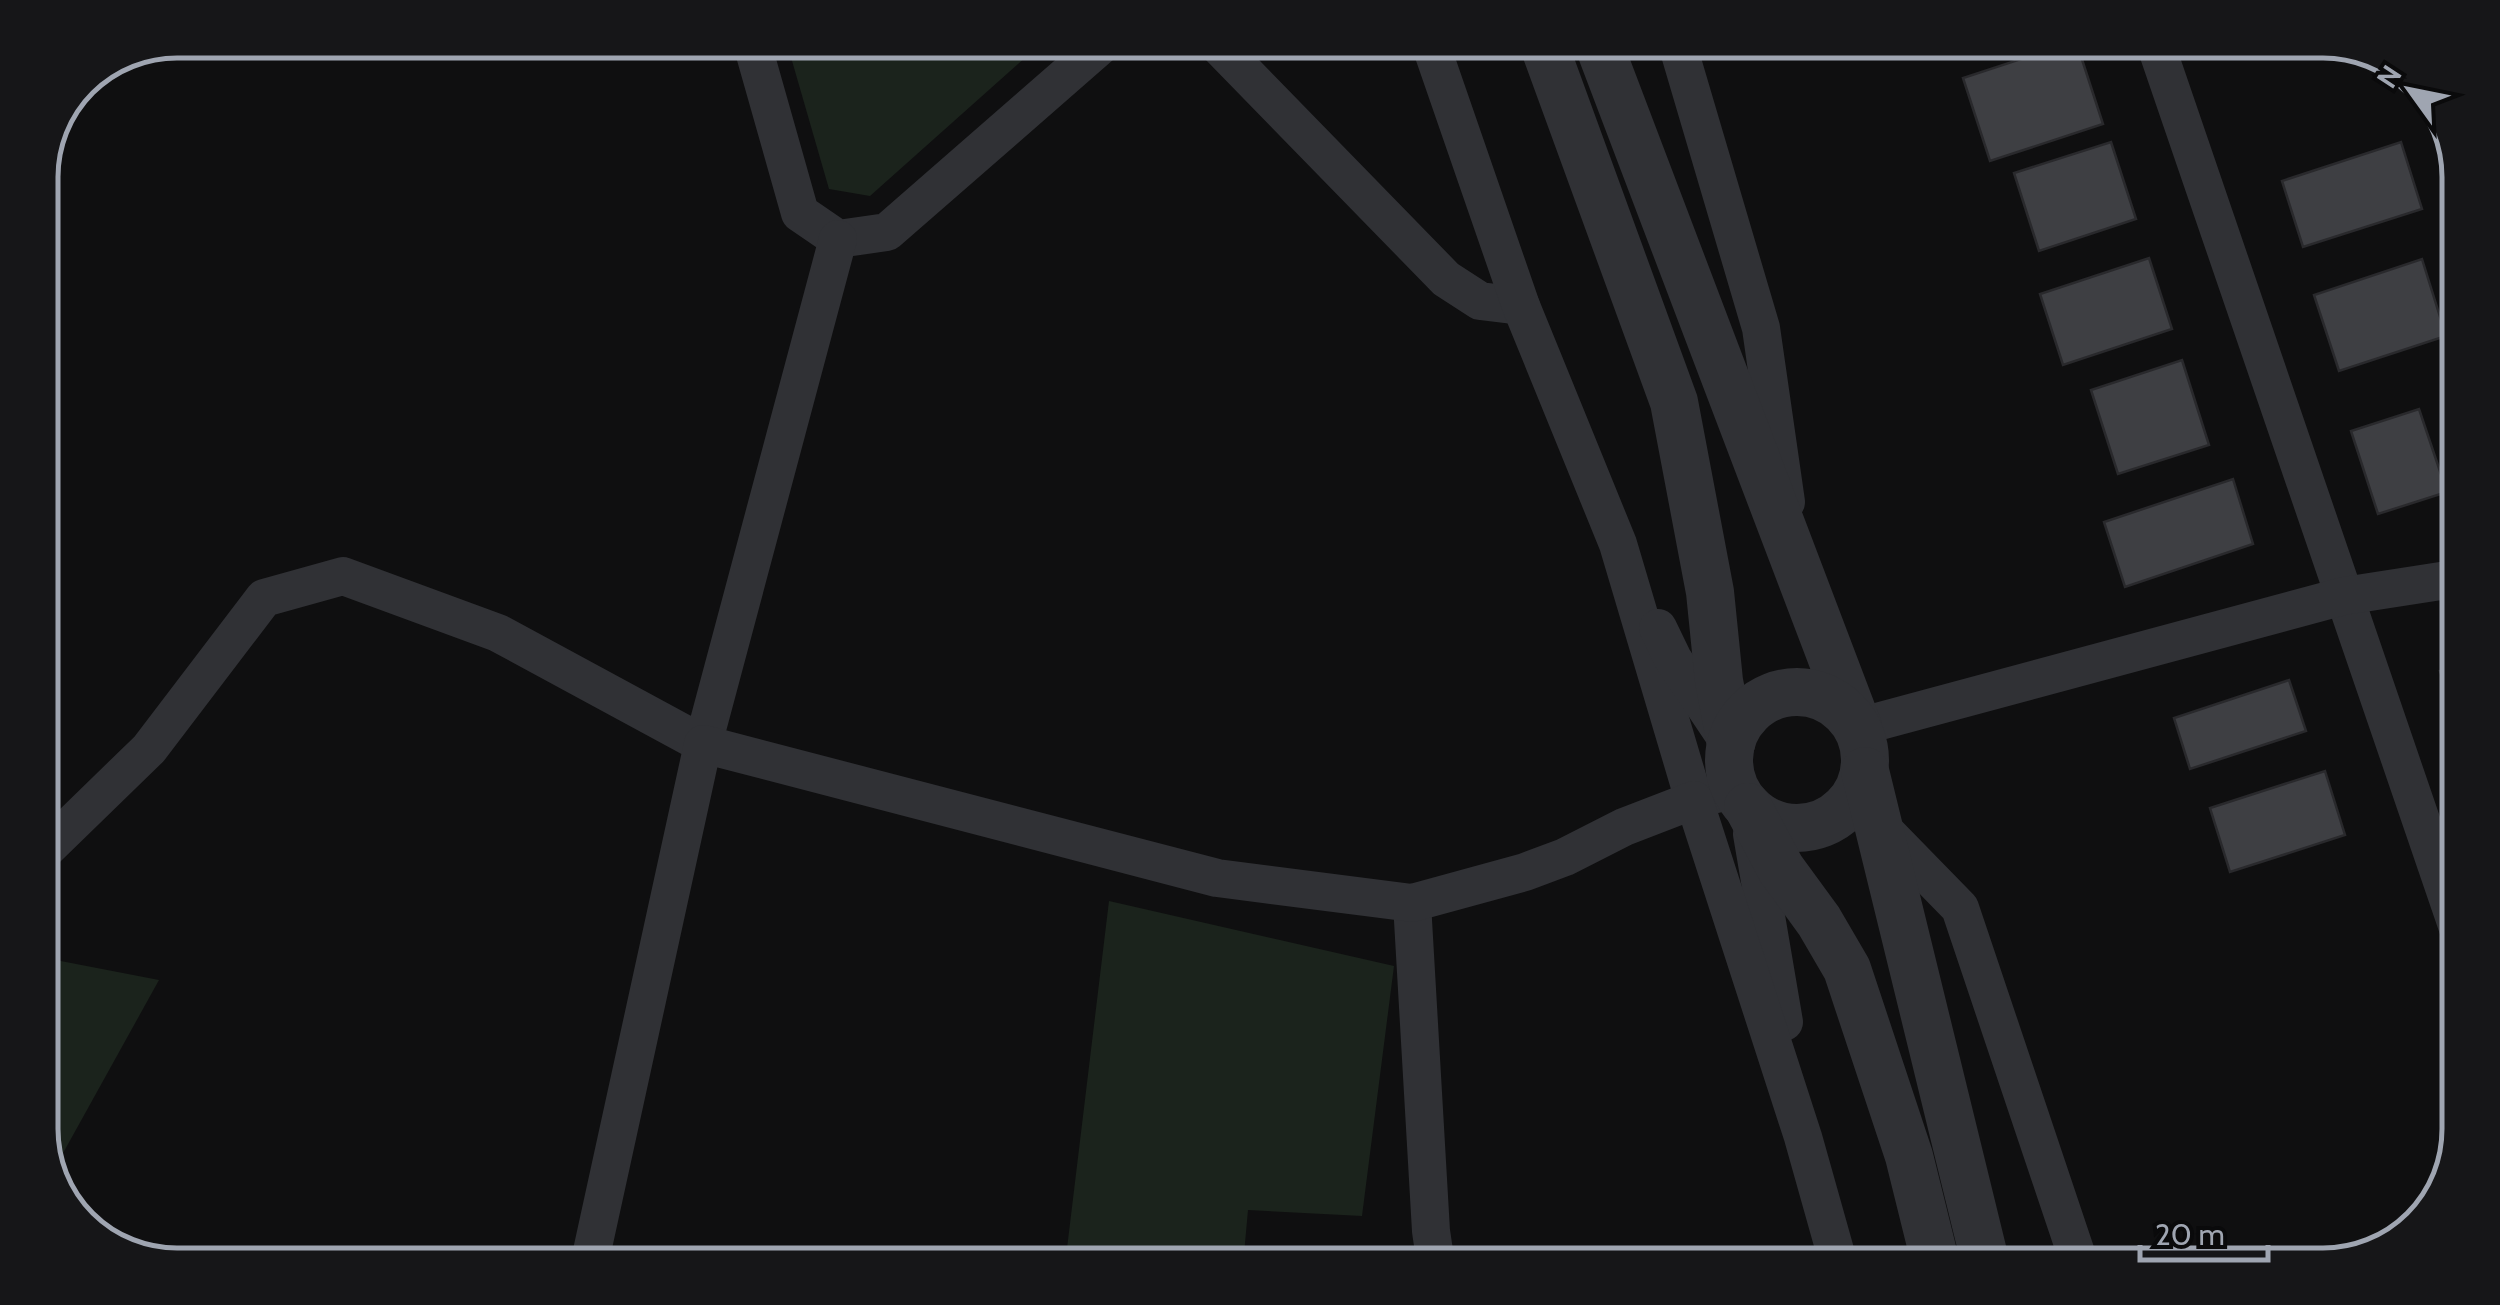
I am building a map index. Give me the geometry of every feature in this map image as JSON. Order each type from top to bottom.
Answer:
[{"type":"street","points":[[756,57],[800,213],[838,238],[887,232],[1087,57]]},
{"type":"street","points":[[1230,57],[1446,279],[1480,302],[1521,306]]},
{"type":"street","points":[[1435,57],[1521,306],[1618,544],[1727,785],[1847,969],[1909,1156],[1932,1248]]},
{"type":"street","points":[[1548,57],[1674,402],[1707,574],[1727,785],[1803,1137],[1833,1248]]},
{"type":"street","points":[[1604,57],[1794,559],[1861,749],[1982,1248]]},
{"type":"street","points":[[1681,57],[1760,328],[1794,559]]},
{"type":"street","points":[[2160,57],[2442,882]]},
{"type":"street","points":[[593,1248],[704,744],[838,238]]},
{"type":"street","points":[[1618,544],[1727,785],[1803,1137]]},
{"type":"street","points":[[58,838],[150,749],[264,598],[343,576],[498,633],[704,744],[1217,878],[1412,903],[1526,872],[1624,826],[1727,785]]},
{"type":"street","points":[[1861,749],[2344,596],[2442,581]]},
{"type":"street","points":[[1799,691],[1822,696],[1842,708],[1861,749],[1858,791],[1828,821],[1807,827],[1785,827],[1765,820],[1727,785],[1740,723],[1755,705],[1776,694],[1799,691]]},
{"type":"street","points":[[1878,824],[1960,908],[2074,1248]]},
{"type":"street","points":[[1412,903],[1435,1248]]},
{"type":"shaded area","points":[[791,57],[1026,57],[870,196],[829,189]]},
{"type":"shaded area","points":[[1109,901],[1394,966],[1362,1216],[1248,1210],[1245,1248],[1067,1248]]},
{"type":"shaded area","points":[[58,960],[159,980],[61,1156]]},
{"type":"building","points":[[2027,57],[2081,57],[2103,124],[1990,161],[1963,78]]},
{"type":"building","points":[[2111,142],[2136,219],[2039,251],[2014,173]]},
{"type":"building","points":[[2401,142],[2422,209],[2303,247],[2282,181]]},
{"type":"building","points":[[2149,258],[2172,329],[2063,365],[2040,294]]},
{"type":"building","points":[[2422,259],[2442,323],[2442,337],[2339,371],[2314,295]]},
{"type":"building","points":[[2182,360],[2209,445],[2118,474],[2091,390]]},
{"type":"building","points":[[2419,409],[2442,477],[2442,494],[2378,514],[2351,431]]},
{"type":"building","points":[[2233,479],[2253,544],[2125,587],[2104,522]]},
{"type":"building","points":[[2289,680],[2306,731],[2190,769],[2174,718]]},
{"type":"building","points":[[2325,771],[2345,835],[2230,872],[2210,808]]}]
